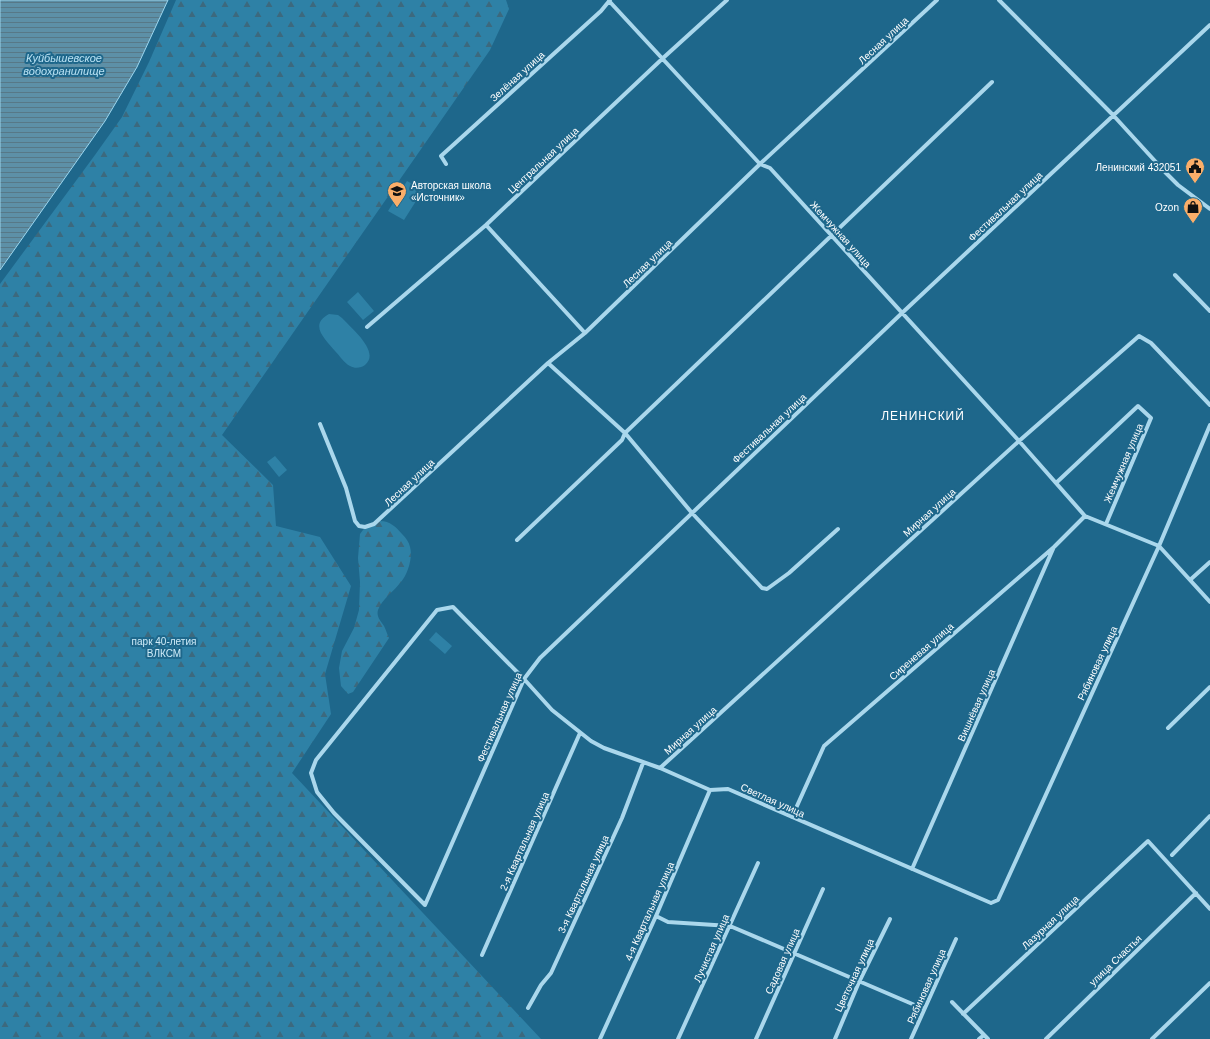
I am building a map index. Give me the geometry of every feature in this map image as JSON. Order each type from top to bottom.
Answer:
[{"type":"street","name":"Жемчужная улица","points":[[609,0],[760,164],[770,168],[1019,441],[1085,516]]},
{"type":"street","name":"Зелёная улица","points":[[446,164],[441,156],[601,11],[609,0]]},
{"type":"street","name":"Центральная улица","points":[[367,327],[486,226],[662,59],[727,0]]},
{"type":"street","name":"Лесная улица","points":[[320,424],[346,488],[357,525],[365,527],[374,524],[548,363],[585,333],[760,164],[937,0]]},
{"type":"street","points":[[999,0],[1113,115],[1174,181],[1210,209]]},
{"type":"street","name":"Фестивальная улица","points":[[425,905],[524,679],[540,658],[902,313],[1210,25]]},
{"type":"street","points":[[517,540],[622,440],[625,433],[767,296],[832,236],[992,82]]},
{"type":"street","points":[[486,226],[585,333]]},
{"type":"street","points":[[1175,275],[1210,311]]},
{"type":"street","name":"Мирная улица","points":[[660,768],[1019,441],[1139,336],[1151,343],[1210,405]]},
{"type":"street","points":[[548,363],[625,433],[692,513],[762,588],[767,590],[838,529]]},
{"type":"street","name":"Жемчужная улица","points":[[1056,483],[1138,406],[1151,418],[1106,524]]},
{"type":"street","name":"Рябиновая улица","points":[[991,903],[998,900],[1159,546],[1210,425]]},
{"type":"street","points":[[1085,516],[1159,546],[1210,602]]},
{"type":"street","name":"Сиреневая улица","points":[[792,817],[824,746],[1054,547],[1085,516]]},
{"type":"street","name":"Вишнёвая улица","points":[[912,869],[1054,547]]},
{"type":"street","points":[[1190,580],[1210,562]]},
{"type":"street","name":"Светлая улица","points":[[425,905],[334,813],[317,792],[311,773],[316,760],[437,610],[453,607],[524,679],[552,710],[580,733],[604,748],[660,768],[710,790],[728,789],[991,903]]},
{"type":"street","points":[[1168,728],[1210,687]]},
{"type":"street","name":"2-я Квартальная улица","points":[[482,954],[580,733]]},
{"type":"street","name":"3-я Квартальная улица","points":[[528,1008],[541,985],[551,973],[622,818],[643,763]]},
{"type":"street","name":"4-я Квартальная улица","points":[[600,1039],[656,916],[710,790]]},
{"type":"street","points":[[1172,854],[1210,816]]},
{"type":"street","name":"Лазурная улица","points":[[963,1014],[1148,841],[1196,892]]},
{"type":"street","name":"Лучистая улица","points":[[678,1039],[758,863]]},
{"type":"street","name":"Садовая улица","points":[[756,1039],[823,889]]},
{"type":"street","points":[[1196,892],[1210,909]]},
{"type":"street","name":"улица Счастья","points":[[1046,1039],[1196,892]]},
{"type":"street","points":[[656,916],[668,922],[730,926],[924,1009]]},
{"type":"street","name":"Цветочная улица","points":[[834,1039],[859,982],[890,919]]},
{"type":"street","name":"Рябиновая улица","points":[[911,1039],[956,939]]},
{"type":"street","points":[[1152,1039],[1210,982]]},
{"type":"street","points":[[952,1002],[988,1039]]},
{"type":"street","points":[[979,1039],[984,1035]]},
{"type":"green space","name":"парк 40-летия ВЛКСМ","points":[[176,0],[506,0],[509,9],[490,50],[222,435],[273,485],[276,526],[320,537],[351,586],[325,674],[331,714],[292,773],[541,1039],[0,1039],[0,284],[122,117],[149,62]]},
{"type":"green space","points":[[407,181],[423,190],[404,220],[388,211]]},
{"type":"green space","points":[[358,292],[374,311],[363,320],[347,302]]},
{"type":"green space","points":[[329,314],[338,315],[342,318],[363,340],[369,354],[369,360],[365,365],[356,368],[348,365],[324,337],[319,328],[320,323],[323,318]]},
{"type":"green space","points":[[275,456],[287,470],[279,477],[267,462]]},
{"type":"green space","points":[[380,521],[387,522],[392,525],[406,539],[409,543],[411,551],[410,560],[404,579],[385,599],[378,610],[378,617],[389,638],[353,692],[348,694],[341,686],[339,668],[342,651],[354,628],[359,610],[360,582],[358,558],[360,534],[366,526]]},
{"type":"green space","points":[[436,632],[452,646],[445,654],[429,640]]},
{"type":"water","name":"Куйбышевское водохранилище","points":[[0,0],[168,0],[137,67],[105,121],[0,270]]},
{"type":"place","name":"Ленинский 432051","points":[[1195,184]]},
{"type":"place","name":"Авторская школа «Источник»","points":[[397,208]]},
{"type":"place","name":"Ozon","points":[[1193,224]]},
{"type":"district","name":"ЛЕНИНСКИЙ","points":[[923,416]]}]
